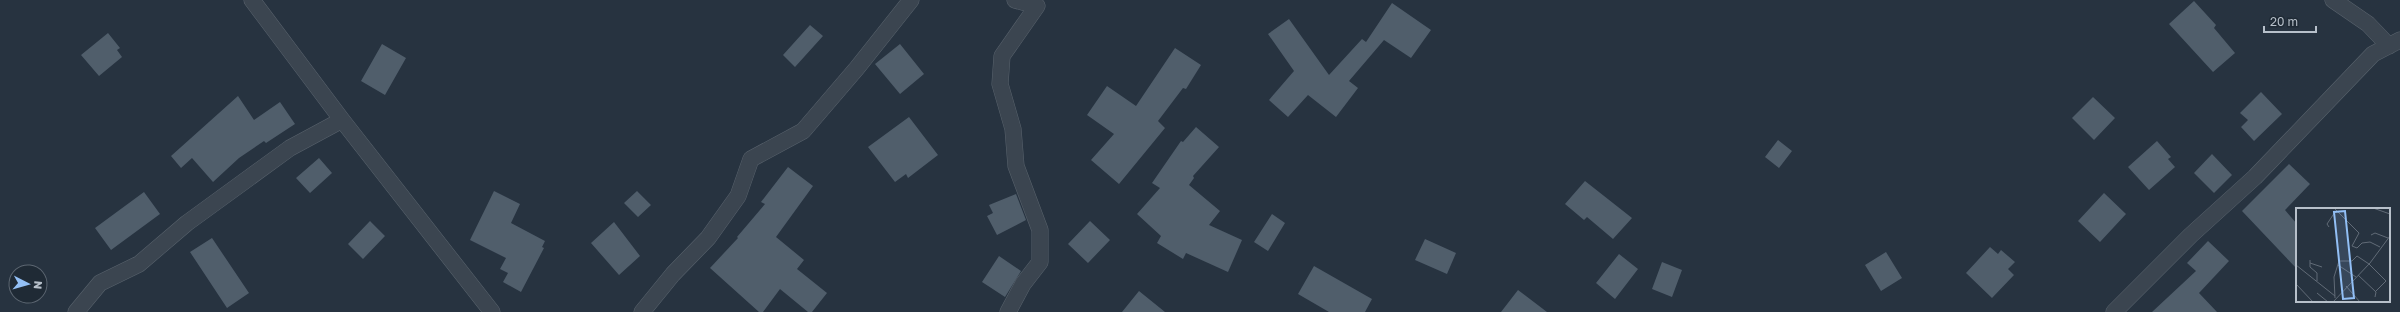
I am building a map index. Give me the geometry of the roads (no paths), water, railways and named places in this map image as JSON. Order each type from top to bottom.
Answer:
[{"type":"street","points":[[252,0],[342,120],[492,312]]},
{"type":"street","points":[[642,312],[673,274],[708,238],[738,196],[751,159],[803,131],[857,68],[910,0]]},
{"type":"street","points":[[1008,312],[1023,284],[1040,262],[1040,230],[1016,166],[1014,129],[1000,84],[1002,56],[1037,6],[1015,0]]},
{"type":"street","points":[[2114,312],[2191,235],[2255,177],[2373,54],[2394,43],[2333,0]]},
{"type":"street","points":[[76,312],[100,282],[139,264],[187,223],[290,148],[342,120]]}]
